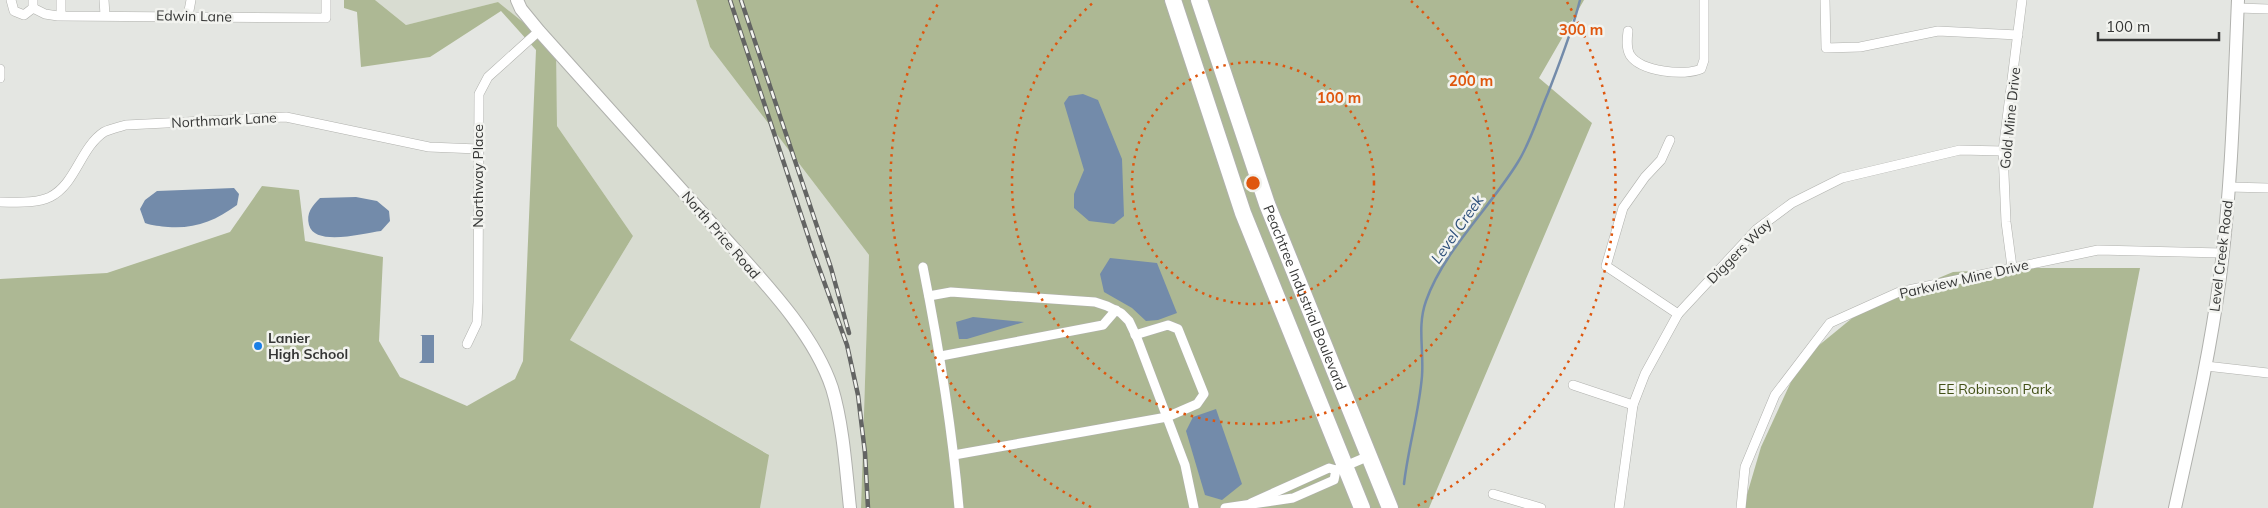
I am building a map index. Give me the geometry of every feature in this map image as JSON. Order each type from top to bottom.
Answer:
[{"type":"highway","name":"Peachtree Industrial Boulevard","points":[[1173,0],[1243,213],[1341,468],[1362,508]]},
{"type":"highway","name":"Peachtree Industrial Boulevard","points":[[1199,0],[1267,204],[1390,508]]},
{"type":"street","name":"Edwin Lane","points":[[11,0],[12,8],[17,14],[24,15],[33,4],[45,14],[61,15],[326,18],[326,0]]},
{"type":"street","points":[[61,0],[61,15]]},
{"type":"street","points":[[104,0],[105,15]]},
{"type":"street","points":[[188,16],[190,0]]},
{"type":"street","name":"North Price Road","points":[[516,0],[539,31],[781,303],[802,332],[819,359],[832,388],[843,446],[850,508]]},
{"type":"street","points":[[1628,31],[1628,48],[1635,60],[1647,68],[1691,73],[1701,69],[1704,60],[1704,0]]},
{"type":"street","points":[[1825,0],[1826,48],[1860,47],[1938,31],[2018,35]]},
{"type":"street","name":"Gold Mine Drive","points":[[2012,267],[2006,222],[2003,151],[2022,0]]},
{"type":"street","points":[[2238,4],[2268,9]]},
{"type":"street","name":"Level Creek Road","points":[[2175,508],[2206,366],[2222,253],[2229,187],[2238,4]]},
{"type":"street","name":"Northway Place","points":[[467,344],[477,323],[479,94],[488,77],[539,31]]},
{"type":"street","points":[[0,69],[0,78]]},
{"type":"street","name":"Northmark Lane","points":[[0,202],[34,201],[49,197],[62,189],[93,141],[106,131],[126,125],[286,117],[429,147],[478,149]]},
{"type":"street","points":[[1670,140],[1661,160],[1623,208],[1606,266],[1678,314]]},
{"type":"street","name":"Diggers Way","points":[[1619,508],[1633,405],[1645,374],[1678,314],[1757,229],[1792,203],[1842,178],[1960,150],[2003,151]]},
{"type":"street","points":[[2229,187],[2268,188]]},
{"type":"street","name":"Parkview Mine Drive","points":[[1741,508],[1745,466],[1775,395],[1830,323],[1899,292],[2098,250],[2222,253]]},
{"type":"street","points":[[923,267],[941,356],[959,508]]},
{"type":"street","points":[[929,296],[951,292],[1095,302],[1116,310],[1129,321],[1135,335],[1185,465],[1194,508]]},
{"type":"street","points":[[941,356],[1103,324],[1116,310]]},
{"type":"street","points":[[954,455],[1167,417],[1197,404],[1204,394],[1178,329],[1168,324],[1135,335]]},
{"type":"street","points":[[2206,366],[2268,373]]},
{"type":"street","points":[[1573,385],[1633,405]]},
{"type":"street","points":[[1251,503],[1329,468],[1341,468],[1369,456]]},
{"type":"street","points":[[1225,508],[1294,498],[1334,480],[1341,468]]},
{"type":"street","points":[[1493,494],[1541,508]]},
{"type":"shaded area","points":[[375,0],[696,0],[710,47],[869,255],[861,508],[760,508],[768,454],[570,340],[633,236],[557,126],[555,49],[498,2],[406,25]]},
{"type":"green space","points":[[344,0],[375,0],[406,25],[498,2],[556,49],[557,126],[633,236],[570,340],[769,455],[760,508],[0,508],[0,279],[107,273],[230,232],[262,186],[299,190],[305,241],[383,257],[379,341],[400,377],[467,406],[515,379],[523,361],[536,50],[501,11],[430,57],[361,67],[357,12],[344,8]]},
{"type":"green space","points":[[696,0],[1584,0],[1539,78],[1592,123],[1429,508],[861,508],[869,255],[710,47]]},
{"type":"green space","name":"EE Robinson Park","points":[[2029,268],[2140,268],[2093,508],[1743,508],[1761,447],[1801,360],[1862,310],[1953,272]]},
{"type":"water","points":[[1083,94],[1098,100],[1122,159],[1124,216],[1114,224],[1089,221],[1074,208],[1074,194],[1084,170],[1064,103],[1069,96]]},
{"type":"water","points":[[234,188],[239,194],[237,205],[213,220],[196,225],[178,227],[148,224],[145,223],[140,209],[145,200],[157,191]]},
{"type":"water","points":[[356,197],[377,201],[389,211],[390,221],[381,231],[341,237],[320,236],[313,232],[308,221],[309,213],[320,198]]},
{"type":"water","points":[[1110,258],[1157,263],[1177,313],[1158,320],[1146,321],[1132,308],[1104,292],[1100,274]]},
{"type":"water","points":[[973,317],[1024,322],[967,339],[959,339],[956,322]]},
{"type":"water","points":[[420,335],[434,335],[434,363],[419,363],[422,360],[422,336]]},
{"type":"water","points":[[1216,409],[1242,484],[1222,500],[1205,495],[1186,431],[1193,417]]},
{"type":"waterway","name":"Level Creek","points":[[1404,484],[1421,390],[1422,320],[1426,301],[1444,264],[1507,179],[1523,154],[1561,58],[1580,0]]},
{"type":"railway","points":[[730,0],[814,254],[847,345],[858,395],[865,453],[868,508]]},
{"type":"railway","points":[[741,0],[831,268],[849,333]]},
{"type":"place","name":"Lanier High School","points":[[258,346]]}]
